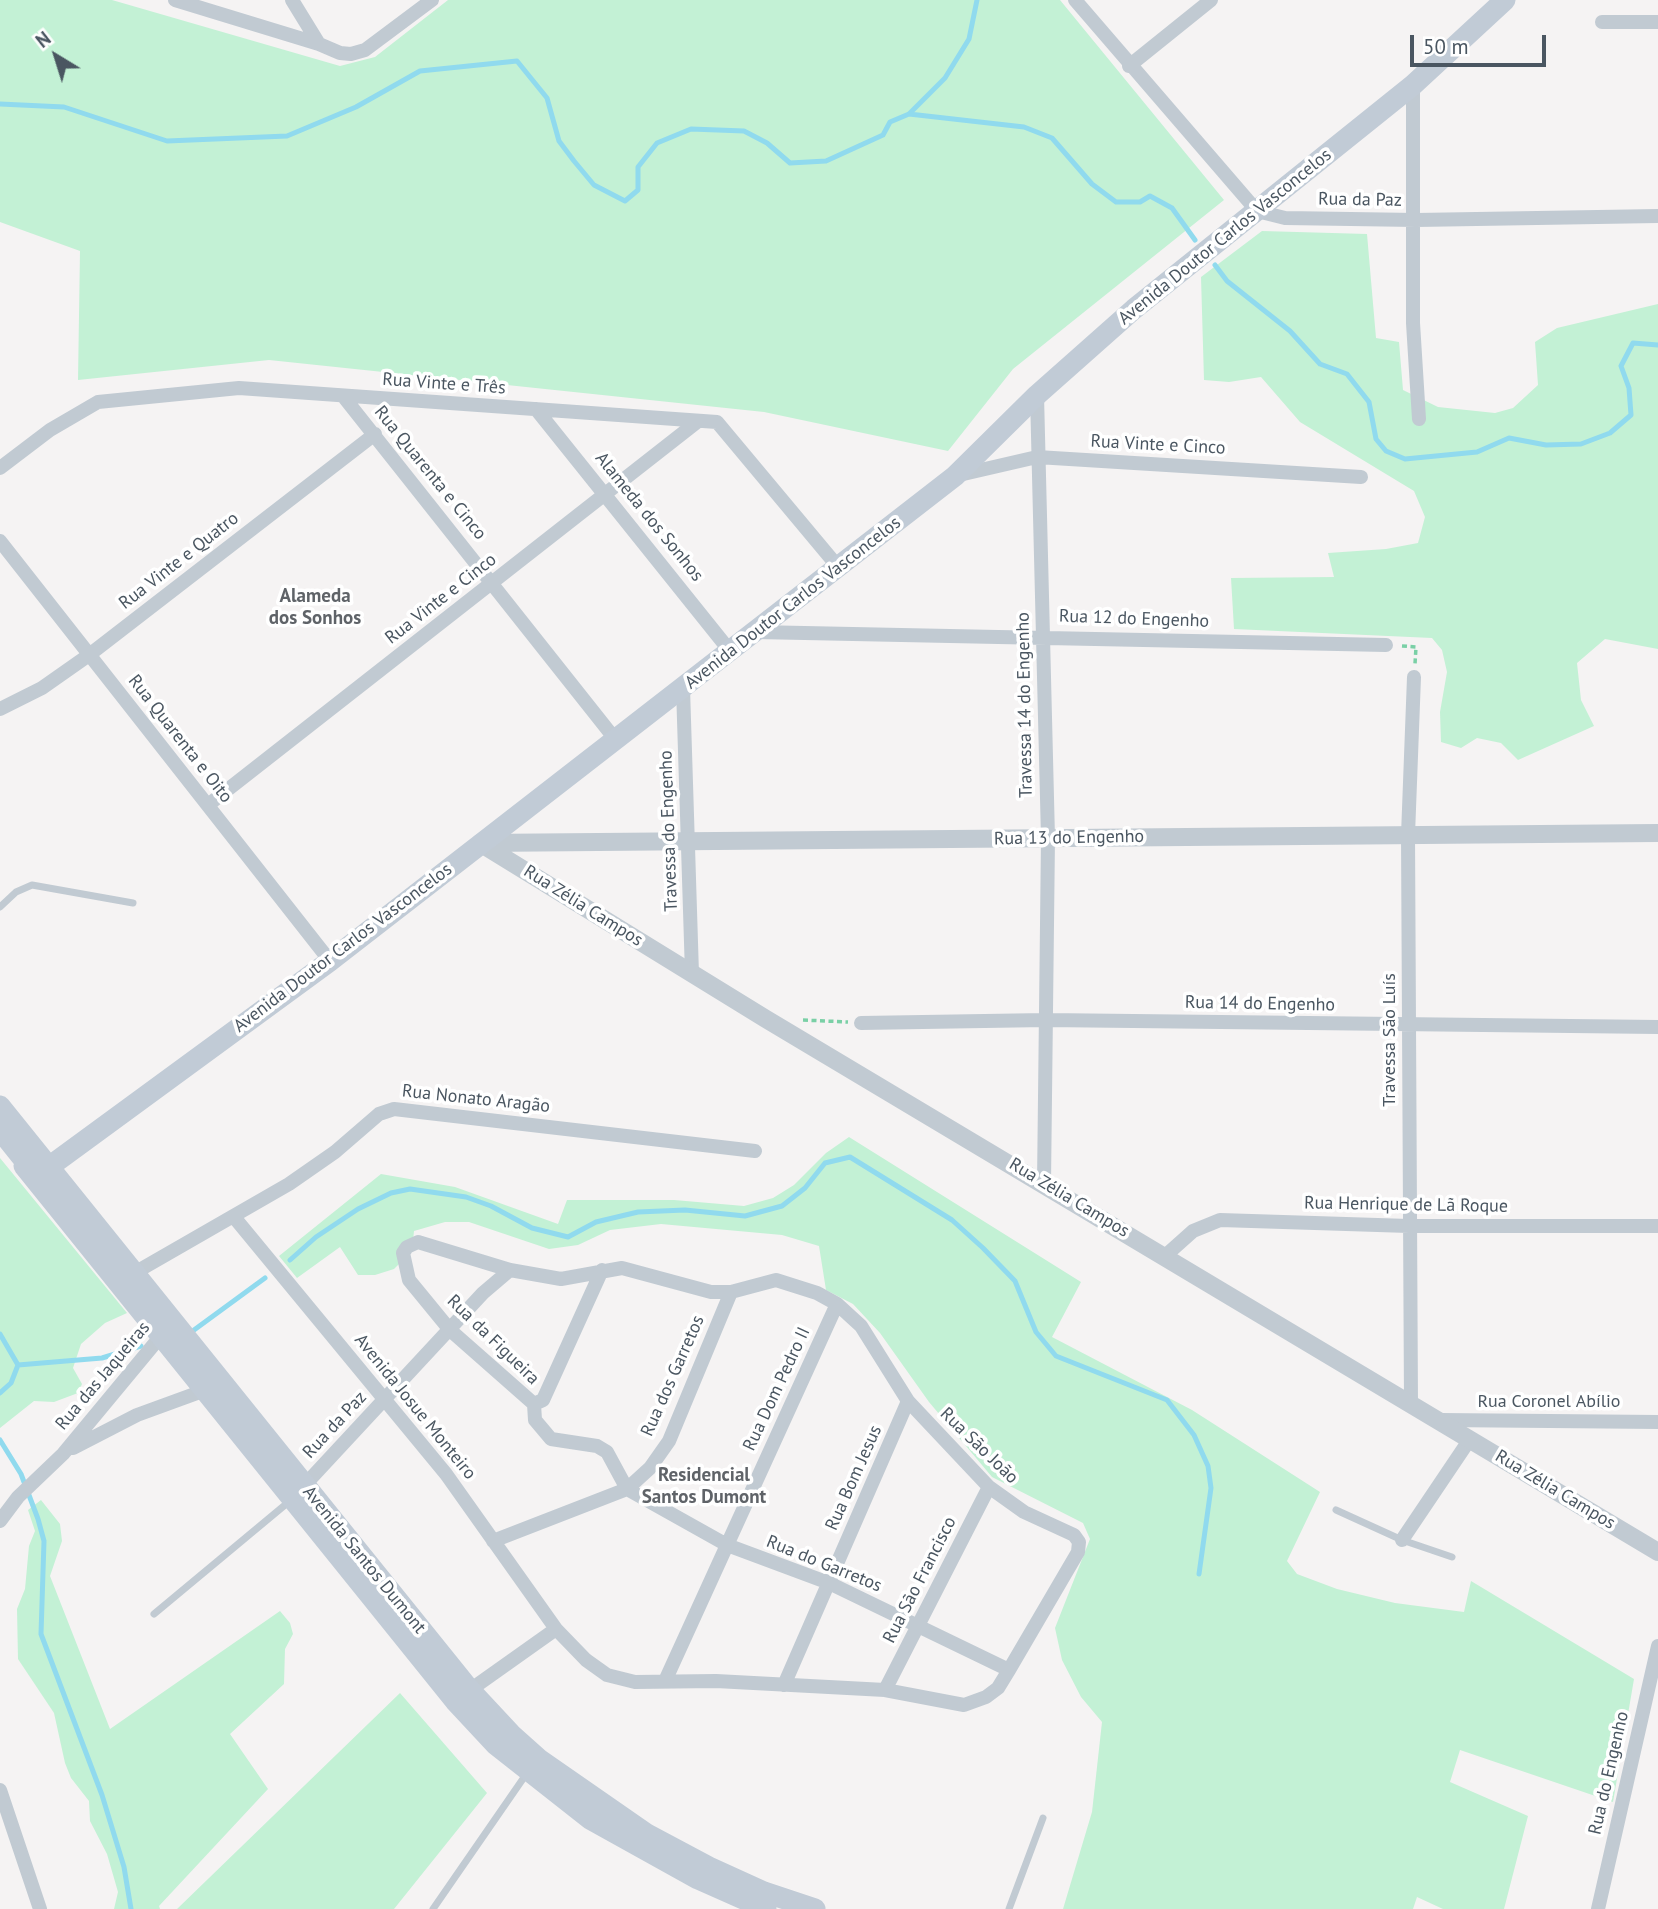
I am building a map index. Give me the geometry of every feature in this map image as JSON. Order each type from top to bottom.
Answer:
[{"type":"main road","name":"Avenida Doutor Carlos Vasconcelos","points":[[49,1168],[330,961],[956,476],[1037,395],[1133,309],[1413,85],[1505,0]]},
{"type":"main road","name":"Avenida Santos Dumont","points":[[0,1106],[49,1168],[126,1279]]},
{"type":"main road","points":[[0,1130],[32,1170],[39,1173],[49,1168]]},
{"type":"main road","name":"Avenida Santos Dumont","points":[[0,1136],[126,1279],[527,1772],[590,1819],[646,1852],[766,1909]]},
{"type":"main road","name":"Avenida Santos Dumont","points":[[462,1695],[539,1759],[603,1805],[709,1867],[785,1904],[815,1909]]},
{"type":"street","points":[[175,0],[340,53],[365,50],[432,0]]},
{"type":"street","points":[[292,0],[318,44]]},
{"type":"street","points":[[1075,0],[1129,66],[1257,211]]},
{"type":"street","points":[[1129,66],[1211,0]]},
{"type":"street","points":[[1602,22],[1658,22]]},
{"type":"street","points":[[1413,85],[1416,220],[1413,323],[1419,419]]},
{"type":"street","name":"Rua da Paz","points":[[1257,211],[1285,218],[1416,220],[1658,216]]},
{"type":"street","name":"Rua Vinte e Três","points":[[0,468],[50,430],[98,402],[239,387],[717,422],[839,568]]},
{"type":"street","name":"Travessa 14 do Engenho","points":[[1037,395],[1048,838],[1044,1183]]},
{"type":"street","name":"Rua Quarenta e Cinco","points":[[344,396],[615,739]]},
{"type":"street","name":"Alameda dos Sonhos","points":[[536,409],[730,651]]},
{"type":"street","name":"Rua Vinte e Cinco","points":[[208,805],[697,422]]},
{"type":"street","name":"Rua Vinte e Quatro","points":[[0,709],[42,688],[89,655],[375,434]]},
{"type":"street","name":"Rua Vinte e Cinco","points":[[956,476],[1037,457],[1361,477]]},
{"type":"street","name":"Rua Quarenta e Oito","points":[[0,541],[330,961]]},
{"type":"street","name":"Rua 12 do Engenho","points":[[756,632],[1386,645]]},
{"type":"street","name":"Travessa São Luís","points":[[1411,1403],[1408,835],[1414,677]]},
{"type":"street","name":"Travessa do Engenho","points":[[683,688],[692,974]]},
{"type":"street","name":"Rua 13 do Engenho","points":[[480,843],[1658,832]]},
{"type":"street","name":"Rua Zélia Campos","points":[[480,843],[766,1019],[1658,1552]]},
{"type":"street","name":"Rua 14 do Engenho","points":[[860,1023],[1046,1020],[1658,1027]]},
{"type":"street","name":"Rua Nonato Aragão","points":[[126,1279],[234,1217],[335,1152],[379,1114],[394,1110],[755,1151]]},
{"type":"street","name":"Avenida Josue Monteiro","points":[[234,1217],[446,1474],[556,1629]]},
{"type":"street","name":"Rua Henrique de Lã Roque","points":[[1165,1256],[1193,1231],[1220,1220],[1409,1226],[1658,1226]]},
{"type":"street","name":"Rua São João","points":[[405,1250],[418,1242],[510,1270],[561,1279],[622,1268],[711,1292],[731,1292],[776,1280],[817,1293],[838,1304],[860,1326],[908,1401],[989,1487],[1024,1512],[1074,1535],[1079,1542],[1078,1552],[998,1688],[986,1697],[964,1705],[885,1690],[635,1682],[607,1675],[586,1660],[556,1629]]},
{"type":"street","name":"Rua da Figueira","points":[[405,1250],[409,1280],[450,1330],[534,1404],[535,1420],[543,1432],[551,1439],[597,1446],[607,1452],[627,1489]]},
{"type":"street","name":"Rua da Paz","points":[[298,1493],[484,1293],[510,1270]]},
{"type":"street","points":[[534,1404],[543,1399],[602,1270]]},
{"type":"street","name":"Rua dos Garretos","points":[[493,1541],[627,1489],[650,1468],[669,1441],[731,1292]]},
{"type":"street","name":"Rua Dom Pedro II","points":[[665,1681],[838,1304]]},
{"type":"street","name":"Rua das Jaqueiras","points":[[0,1521],[18,1497],[63,1454],[167,1330]]},
{"type":"street","name":"Rua das Jaqueiras","points":[[63,1454],[137,1415],[212,1386]]},
{"type":"street","name":"Rua Bom Jesus","points":[[784,1685],[908,1401]]},
{"type":"street","name":"Rua Coronel Abílio","points":[[1441,1420],[1658,1422]]},
{"type":"street","points":[[1402,1540],[1470,1439]]},
{"type":"street","name":"Rua São Francisco","points":[[885,1690],[989,1487]]},
{"type":"street","name":"Rua do Garretos","points":[[627,1489],[727,1545],[829,1583],[1009,1670]]},
{"type":"street","points":[[462,1695],[556,1629]]},
{"type":"street","name":"Rua do Engenho","points":[[1598,1909],[1658,1646]]},
{"type":"street","points":[[0,1790],[40,1909]]},
{"type":"lane","points":[[0,906],[16,892],[32,885],[133,903]]},
{"type":"lane","points":[[154,1614],[298,1493]]},
{"type":"lane","points":[[1336,1510],[1402,1540],[1452,1557]]},
{"type":"lane","points":[[433,1909],[527,1772]]},
{"type":"lane","points":[[1009,1909],[1043,1818]]},
{"type":"path","points":[[1386,645],[1416,647],[1414,677]]},
{"type":"path","points":[[766,1019],[860,1023]]},
{"type":"green space","points":[[0,0],[112,0],[340,66],[375,57],[448,0],[1060,0],[1224,200],[1013,369],[948,451],[764,412],[269,360],[78,380],[80,251],[0,222]]},
{"type":"green space","points":[[1262,231],[1367,234],[1376,338],[1399,342],[1403,390],[1438,407],[1495,413],[1513,408],[1538,385],[1535,342],[1557,328],[1658,304],[1658,649],[1605,639],[1577,663],[1581,700],[1594,726],[1518,760],[1501,743],[1477,738],[1461,748],[1441,742],[1440,712],[1447,672],[1442,650],[1432,638],[1234,629],[1231,578],[1334,577],[1328,553],[1386,549],[1418,543],[1425,517],[1414,491],[1300,422],[1261,377],[1229,382],[1204,380],[1201,277]]},
{"type":"green space","points":[[849,1137],[1081,1282],[1052,1337],[1192,1410],[1320,1492],[1287,1561],[1297,1574],[1337,1589],[1395,1603],[1464,1612],[1471,1581],[1634,1679],[1613,1802],[1460,1750],[1450,1782],[1528,1816],[1504,1909],[1443,1909],[1417,1897],[1413,1909],[1063,1909],[1092,1812],[1102,1722],[1081,1697],[1062,1660],[1055,1628],[1090,1539],[1083,1523],[992,1477],[929,1402],[880,1333],[853,1304],[826,1290],[819,1246],[782,1235],[661,1224],[610,1230],[578,1245],[549,1249],[469,1222],[445,1222],[414,1231],[412,1251],[394,1269],[375,1275],[358,1275],[340,1247],[297,1278],[279,1256],[381,1174],[455,1187],[558,1224],[567,1200],[674,1200],[744,1206],[773,1198],[794,1185],[826,1153]]},
{"type":"green space","points":[[0,1158],[127,1313],[105,1323],[81,1344],[73,1368],[82,1384],[78,1393],[54,1402],[34,1401],[0,1428]]},
{"type":"green space","points":[[41,1500],[60,1524],[62,1541],[50,1576],[110,1729],[280,1611],[290,1623],[293,1634],[285,1649],[284,1684],[230,1734],[268,1789],[159,1906],[160,1909],[114,1909],[118,1892],[107,1854],[90,1821],[89,1801],[71,1778],[65,1763],[54,1713],[18,1659],[17,1609],[25,1589],[29,1546],[35,1531],[28,1510]]},
{"type":"green space","points":[[400,1693],[487,1793],[394,1909],[177,1909]]},
{"type":"waterway","points":[[909,114],[945,78],[969,39],[977,0]]},
{"type":"waterway","points":[[0,104],[64,107],[167,141],[287,136],[356,107],[420,71],[517,61],[547,98],[559,141],[574,161],[594,185],[625,201],[638,190],[638,167],[657,143],[691,129],[744,131],[767,143],[790,163],[826,161],[883,135],[890,122],[909,114],[1024,127],[1052,138],[1092,184],[1116,202],[1140,202],[1150,196],[1172,208],[1195,240]]},
{"type":"waterway","points":[[1215,265],[1227,281],[1290,331],[1320,364],[1347,374],[1369,402],[1376,439],[1386,451],[1405,459],[1477,452],[1509,438],[1546,445],[1581,444],[1610,433],[1631,415],[1629,388],[1621,366],[1633,343],[1658,345]]},
{"type":"waterway","points":[[290,1260],[316,1237],[358,1209],[391,1193],[410,1189],[466,1197],[491,1206],[532,1228],[568,1237],[596,1222],[638,1212],[685,1210],[745,1216],[782,1206],[805,1188],[825,1163],[850,1157],[952,1220],[983,1248],[1015,1281],[1036,1332],[1056,1356],[1167,1400],[1194,1435],[1208,1466],[1211,1488],[1199,1574]]},
{"type":"waterway","points":[[194,1330],[265,1278]]},
{"type":"waterway","points":[[0,1334],[18,1365],[11,1383],[0,1393]]},
{"type":"waterway","points":[[18,1365],[102,1358],[141,1346]]},
{"type":"waterway","points":[[0,1440],[21,1474],[38,1519],[44,1541],[41,1634],[102,1795],[124,1867],[131,1909]]},
{"type":"district","name":"Alameda dos Sonhos","points":[[315,608]]},
{"type":"district","name":"Residencial Santos Dumont","points":[[704,1487]]}]
